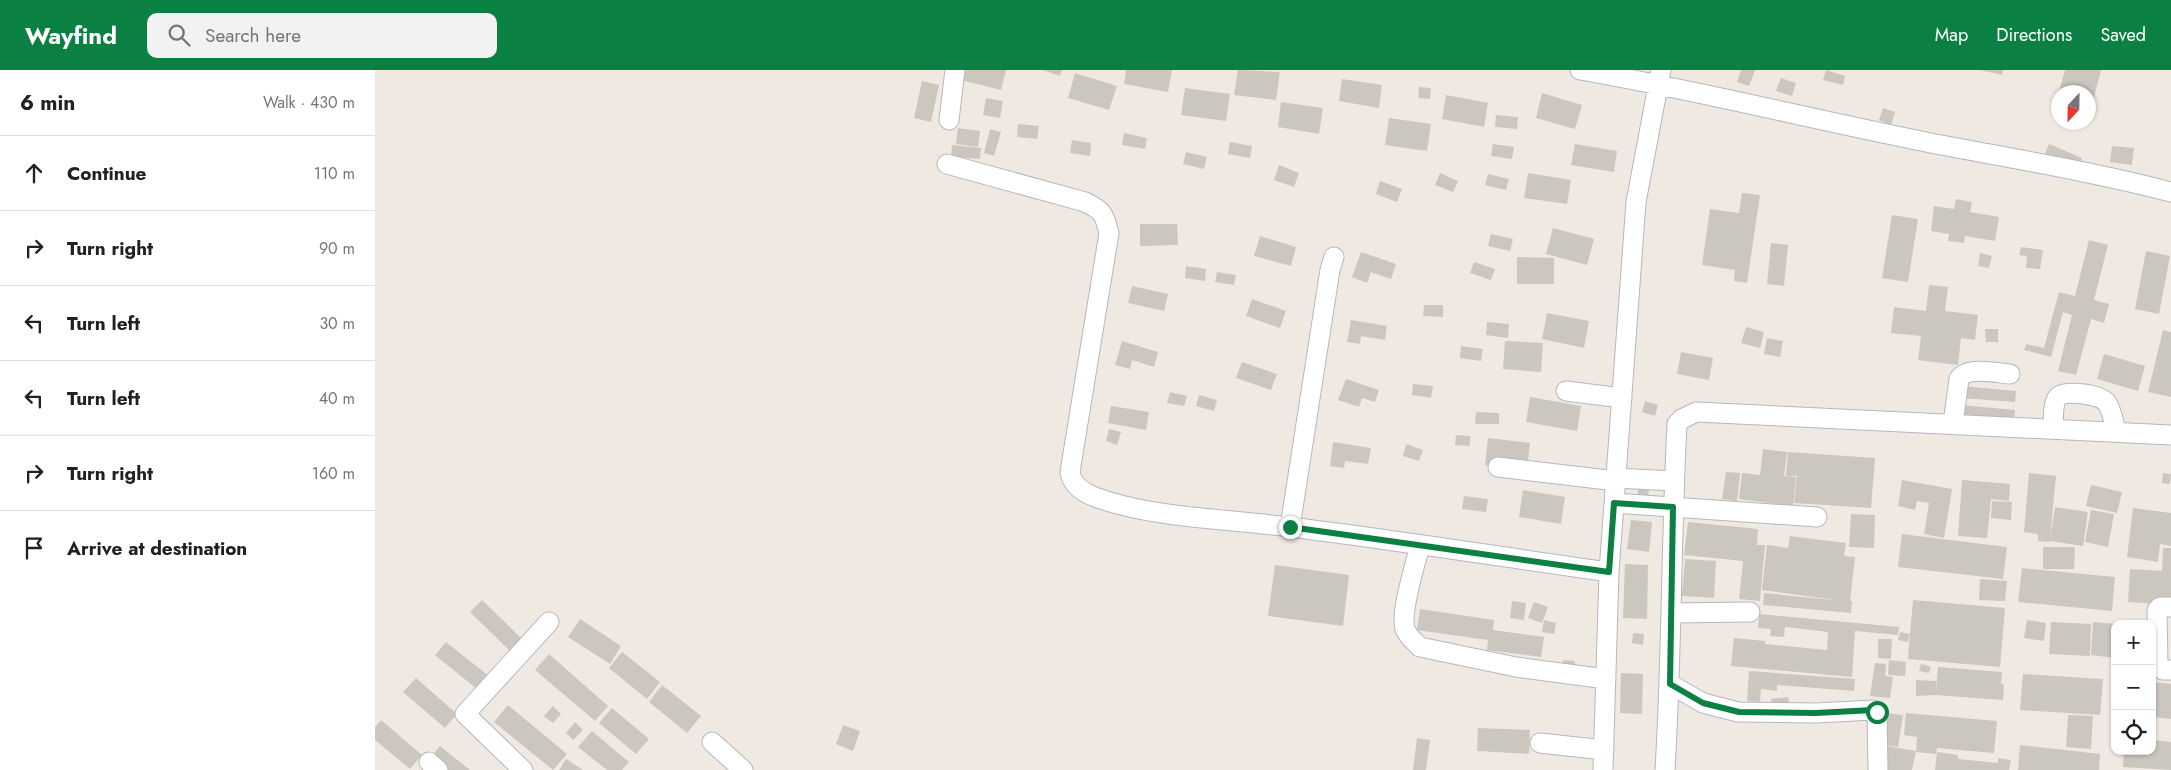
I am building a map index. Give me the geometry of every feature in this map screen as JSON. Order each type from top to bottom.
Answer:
[{"type":"street","points":[[949,120],[955,70]]},
{"type":"street","points":[[1580,70],[1660,77],[1925,142],[2103,175],[2171,192]]},
{"type":"street","points":[[1603,770],[1609,572],[1636,202],[1660,77]]},
{"type":"street","points":[[947,164],[1085,202],[1100,209],[1106,220],[1109,233],[1069,472],[1071,481],[1093,496],[1149,511],[1290,527],[1609,572]]},
{"type":"street","points":[[1290,527],[1334,257]]},
{"type":"street","points":[[1953,424],[1959,379],[1962,374],[1968,372],[2010,374]]},
{"type":"street","points":[[1566,391],[1622,398]]},
{"type":"street","points":[[2053,429],[2055,402],[2058,396],[2064,393],[2103,398],[2108,404],[2116,432]]},
{"type":"street","points":[[1665,770],[1670,684],[1674,481],[1677,424],[1682,419],[1696,412],[2171,435]]},
{"type":"street","points":[[1498,467],[1616,480],[1674,481]]},
{"type":"street","points":[[1614,503],[1817,517]]},
{"type":"street","points":[[1420,546],[1403,616],[1409,638],[1420,647],[1516,667],[1606,679]]},
{"type":"street","points":[[2171,607],[2160,607],[2157,610],[2158,666],[2163,670],[2171,670]]},
{"type":"street","points":[[1672,613],[1751,612]]},
{"type":"street","points":[[523,770],[465,714],[549,622]]},
{"type":"street","points":[[1670,684],[1703,703],[1739,712],[1816,713],[1873,710],[1877,712],[1878,770]]},
{"type":"street","points":[[711,742],[743,770]]},
{"type":"street","points":[[1540,743],[1603,750]]},
{"type":"building","points":[[961,70],[1006,70],[1001,90],[958,79]]},
{"type":"building","points":[[1043,70],[1062,70],[1060,76]]},
{"type":"building","points":[[1126,70],[1172,70],[1168,92],[1124,84]]},
{"type":"building","points":[[1238,70],[1280,72],[1276,100],[1234,95]]},
{"type":"building","points":[[1741,70],[1755,70],[1749,86],[1737,82]]},
{"type":"building","points":[[1826,70],[1845,76],[1843,85],[1823,80]]},
{"type":"building","points":[[1980,70],[2003,70],[2002,75]]},
{"type":"building","points":[[2065,70],[2101,70],[2096,90],[2096,85],[2061,85]]},
{"type":"building","points":[[1075,73],[1117,86],[1109,110],[1068,98]]},
{"type":"building","points":[[1781,78],[1796,83],[1792,96],[1776,91]]},
{"type":"building","points":[[1342,79],[1382,85],[1379,108],[1339,101]]},
{"type":"building","points":[[922,81],[939,85],[931,122],[914,118]]},
{"type":"building","points":[[1419,87],[1431,88],[1430,99],[1418,98]]},
{"type":"building","points":[[1185,88],[1230,94],[1226,121],[1181,115]]},
{"type":"building","points":[[1542,93],[1582,105],[1575,129],[1536,118]]},
{"type":"building","points":[[1446,95],[1488,103],[1484,127],[1442,119]]},
{"type":"building","points":[[986,98],[1003,101],[1000,118],[983,115]]},
{"type":"building","points":[[1281,102],[1323,108],[1319,134],[1278,127]]},
{"type":"building","points":[[1883,108],[1895,112],[1891,125],[1879,120]]},
{"type":"building","points":[[1496,115],[1518,117],[1517,129],[1495,127]]},
{"type":"building","points":[[1389,118],[1431,124],[1427,151],[1385,145]]},
{"type":"building","points":[[1018,124],[1039,126],[1037,139],[1017,137]]},
{"type":"building","points":[[958,128],[980,131],[978,147],[956,144]]},
{"type":"building","points":[[990,129],[1001,132],[994,156],[984,153]]},
{"type":"building","points":[[1124,133],[1147,138],[1145,149],[1122,145]]},
{"type":"building","points":[[1072,140],[1091,143],[1090,156],[1070,153]]},
{"type":"building","points":[[1230,142],[1252,146],[1250,158],[1228,154]]},
{"type":"building","points":[[1493,144],[1514,147],[1512,159],[1491,156]]},
{"type":"building","points":[[1575,144],[1617,151],[1614,172],[1571,165]]},
{"type":"building","points":[[2049,144],[2082,158],[2077,170],[2044,156]]},
{"type":"building","points":[[952,145],[981,148],[980,159],[951,157]]},
{"type":"building","points":[[2112,146],[2134,148],[2132,165],[2110,162]]},
{"type":"building","points":[[1186,152],[1207,157],[1204,169],[1183,164]]},
{"type":"building","points":[[1279,165],[1299,173],[1294,187],[1274,180]]},
{"type":"building","points":[[1440,173],[1458,181],[1453,192],[1435,185]]},
{"type":"building","points":[[1528,173],[1571,180],[1567,204],[1524,198]]},
{"type":"building","points":[[1488,174],[1509,179],[1506,190],[1485,185]]},
{"type":"building","points":[[1380,181],[1402,189],[1397,202],[1376,194]]},
{"type":"building","points":[[1742,193],[1760,195],[1747,283],[1734,281],[1735,270],[1702,265],[1710,209],[1739,213]]},
{"type":"building","points":[[1956,199],[1972,202],[1970,212],[1999,217],[1995,241],[1965,236],[1964,243],[1948,241],[1949,234],[1931,231],[1934,206],[1954,209]]},
{"type":"building","points":[[1892,215],[1918,219],[1908,282],[1882,278]]},
{"type":"building","points":[[1140,224],[1177,224],[1178,245],[1140,246]]},
{"type":"building","points":[[1553,228],[1594,239],[1587,265],[1546,254]]},
{"type":"building","points":[[1491,234],[1513,239],[1510,251],[1488,246]]},
{"type":"building","points":[[1260,236],[1296,247],[1291,266],[1254,256]]},
{"type":"building","points":[[2089,240],[2108,245],[2094,300],[2109,304],[2104,323],[2091,319],[2076,375],[2058,371],[2072,315],[2063,312],[2051,357],[2024,350],[2026,344],[2044,348],[2059,292],[2075,296]]},
{"type":"building","points":[[1771,243],[1788,245],[1784,286],[1767,284]]},
{"type":"building","points":[[2021,247],[2043,250],[2040,269],[2026,268],[2027,256],[2019,255]]},
{"type":"building","points":[[2146,251],[2170,256],[2159,314],[2135,309]]},
{"type":"building","points":[[1361,252],[1396,264],[1391,279],[1371,272],[1367,283],[1352,277]]},
{"type":"building","points":[[1980,253],[1992,256],[1989,268],[1978,266]]},
{"type":"building","points":[[1517,257],[1554,258],[1554,284],[1517,284]]},
{"type":"building","points":[[1474,262],[1495,269],[1491,280],[1470,273]]},
{"type":"building","points":[[1186,266],[1206,269],[1205,281],[1185,278]]},
{"type":"building","points":[[1217,272],[1236,275],[1234,285],[1215,282]]},
{"type":"building","points":[[1929,285],[1948,287],[1945,311],[1978,315],[1975,340],[1961,338],[1958,365],[1918,360],[1921,336],[1891,333],[1894,307],[1926,311]]},
{"type":"building","points":[[1132,286],[1168,294],[1164,311],[1128,303]]},
{"type":"building","points":[[1252,299],[1286,311],[1280,328],[1246,316]]},
{"type":"building","points":[[1424,305],[1443,305],[1443,317],[1423,316]]},
{"type":"building","points":[[1547,313],[1589,321],[1584,348],[1542,339]]},
{"type":"building","points":[[1351,320],[1387,326],[1385,340],[1361,336],[1360,344],[1347,342]]},
{"type":"building","points":[[1487,322],[1509,324],[1508,338],[1486,335]]},
{"type":"building","points":[[1746,327],[1764,332],[1760,348],[1741,343]]},
{"type":"building","points":[[1985,329],[1998,329],[1998,342],[1986,342]]},
{"type":"building","points":[[2163,330],[2171,332],[2171,397],[2148,392]]},
{"type":"building","points":[[1767,338],[1783,341],[1780,357],[1764,354]]},
{"type":"building","points":[[1122,341],[1158,352],[1154,367],[1132,360],[1130,369],[1115,365]]},
{"type":"building","points":[[1505,341],[1543,343],[1541,372],[1503,369]]},
{"type":"building","points":[[1461,346],[1483,349],[1481,361],[1460,358]]},
{"type":"building","points":[[1681,352],[1713,358],[1709,380],[1677,374]]},
{"type":"building","points":[[2104,354],[2145,366],[2138,391],[2097,379]]},
{"type":"building","points":[[1242,362],[1277,374],[1271,390],[1236,378]]},
{"type":"building","points":[[1346,379],[1379,390],[1375,402],[1362,398],[1359,407],[1338,400]]},
{"type":"building","points":[[1413,384],[1433,386],[1431,398],[1412,395]]},
{"type":"building","points":[[1962,386],[2016,391],[2015,402],[1962,398]]},
{"type":"building","points":[[1170,392],[1187,396],[1184,406],[1167,403]]},
{"type":"building","points":[[1199,395],[1217,400],[1214,411],[1196,406]]},
{"type":"building","points":[[1530,397],[1581,406],[1577,431],[1526,422]]},
{"type":"building","points":[[1645,401],[1658,405],[1655,416],[1642,412]]},
{"type":"building","points":[[1961,405],[2015,410],[2014,421],[1961,417]]},
{"type":"building","points":[[1111,406],[1149,412],[1146,430],[1108,423]]},
{"type":"building","points":[[1476,412],[1499,413],[1499,424],[1475,424]]},
{"type":"building","points":[[1109,429],[1121,432],[1117,445],[1106,441]]},
{"type":"building","points":[[1456,435],[1470,436],[1470,446],[1455,445]]},
{"type":"building","points":[[1488,438],[1530,443],[1527,470],[1485,465]]},
{"type":"building","points":[[1333,442],[1371,448],[1368,464],[1345,461],[1344,468],[1330,466]]},
{"type":"building","points":[[1406,444],[1423,450],[1419,461],[1403,456]]},
{"type":"building","points":[[1763,449],[1787,452],[1784,476],[1796,477],[1793,506],[1739,499],[1742,473],[1760,475]]},
{"type":"building","points":[[1788,452],[1875,458],[1871,508],[1794,503],[1797,474],[1796,476],[1786,476]]},
{"type":"building","points":[[1726,472],[1740,473],[1737,501],[1722,499]]},
{"type":"building","points":[[2029,473],[2056,476],[2050,538],[2055,507],[2088,512],[2083,546],[2038,541],[2038,534],[2024,532]]},
{"type":"building","points":[[2163,473],[2171,474],[2170,484],[2162,483]]},
{"type":"building","points":[[1902,480],[1952,489],[1944,538],[1924,534],[1929,503],[1917,501],[1915,510],[1898,506]]},
{"type":"building","points":[[1962,480],[2010,484],[2009,501],[1991,499],[1987,538],[1958,536]]},
{"type":"building","points":[[2091,485],[2122,492],[2117,513],[2086,506]]},
{"type":"building","points":[[1638,488],[1649,488],[1648,500],[1638,499]]},
{"type":"building","points":[[1523,490],[1565,497],[1561,524],[1519,517]]},
{"type":"building","points":[[1464,496],[1488,499],[1486,512],[1462,509]]},
{"type":"building","points":[[1992,501],[2012,502],[2011,520],[1991,518]]},
{"type":"building","points":[[2133,508],[2171,513],[2171,546],[2160,544],[2158,562],[2127,557]]},
{"type":"building","points":[[2091,510],[2114,514],[2108,547],[2085,542]]},
{"type":"building","points":[[1851,514],[1875,515],[1874,548],[1849,547]]},
{"type":"building","points":[[1631,520],[1652,522],[1649,552],[1627,549]]},
{"type":"building","points":[[1688,522],[1758,529],[1757,545],[1765,545],[1760,601],[1739,599],[1743,561],[1684,555]]},
{"type":"building","points":[[1902,534],[2007,547],[2003,579],[1898,567]]},
{"type":"building","points":[[1790,536],[1846,543],[1844,556],[1855,557],[1850,601],[1852,601],[1851,613],[1763,605],[1764,593],[1843,601],[1762,590],[1767,545],[1788,548]]},
{"type":"building","points":[[2043,547],[2075,547],[2074,569],[2043,569]]},
{"type":"building","points":[[2163,548],[2171,548],[2171,605],[2128,602],[2130,569],[2162,571]]},
{"type":"building","points":[[1685,559],[1716,561],[1714,598],[1682,596]]},
{"type":"building","points":[[1625,564],[1648,565],[1647,619],[1623,618]]},
{"type":"building","points":[[1275,565],[1349,575],[1343,626],[1268,616]]},
{"type":"building","points":[[2022,568],[2115,577],[2112,611],[2018,602]]},
{"type":"building","points":[[1980,579],[2007,581],[2005,601],[1979,600]]},
{"type":"building","points":[[482,600],[521,638],[509,650],[470,612]]},
{"type":"building","points":[[1913,600],[2005,608],[2000,667],[1908,659]]},
{"type":"building","points":[[1512,601],[1526,603],[1524,620],[1510,618]]},
{"type":"building","points":[[1534,602],[1548,607],[1542,623],[1528,618]]},
{"type":"building","points":[[1420,609],[1494,620],[1493,630],[1544,637],[1541,657],[1487,650],[1488,640],[1417,630]]},
{"type":"building","points":[[1759,614],[1899,627],[1898,635],[1855,631],[1852,677],[1731,666],[1734,638],[1765,641],[1765,644],[1827,650],[1828,632],[1785,627],[1784,637],[1770,636],[1771,629],[1758,628]]},
{"type":"building","points":[[580,619],[621,646],[610,664],[568,637]]},
{"type":"building","points":[[1544,620],[1556,623],[1554,634],[1542,632]]},
{"type":"building","points":[[2027,620],[2046,623],[2044,641],[2024,638]]},
{"type":"building","points":[[2051,622],[2091,624],[2090,656],[2049,654]]},
{"type":"building","points":[[2093,622],[2111,624],[2111,658],[2091,655]]},
{"type":"building","points":[[1900,632],[1910,634],[1908,642],[1898,640]]},
{"type":"building","points":[[1633,633],[1644,634],[1643,645],[1632,643]]},
{"type":"building","points":[[1878,639],[1892,639],[1891,659],[1878,658]]},
{"type":"building","points":[[446,642],[490,677],[478,690],[435,655]]},
{"type":"building","points":[[622,652],[660,682],[647,699],[609,668]]},
{"type":"building","points":[[549,654],[608,706],[595,721],[535,670]]},
{"type":"building","points":[[1563,660],[1575,661],[1574,670],[1562,669]]},
{"type":"building","points":[[1889,660],[1906,662],[1905,676],[1888,675]]},
{"type":"building","points":[[1875,663],[1886,664],[1885,676],[1893,677],[1890,698],[1870,696]]},
{"type":"building","points":[[1921,664],[1931,667],[1929,673],[1919,671]]},
{"type":"building","points":[[1938,667],[2002,672],[2001,684],[2004,684],[2003,700],[1935,695],[1916,696],[1916,680],[1936,681],[1936,690]]},
{"type":"building","points":[[1749,671],[1855,679],[1854,691],[1777,685],[1777,691],[1761,689],[1760,702],[1747,701]]},
{"type":"building","points":[[1621,673],[1643,674],[1642,714],[1620,713]]},
{"type":"building","points":[[2023,674],[2103,679],[2100,715],[2020,710]]},
{"type":"building","points":[[416,678],[457,714],[445,728],[403,692]]},
{"type":"building","points":[[2156,682],[2171,684],[2171,719],[2156,717]]},
{"type":"building","points":[[662,685],[701,716],[687,733],[649,702]]},
{"type":"building","points":[[1788,697],[1790,707],[1773,710],[1771,699]]},
{"type":"building","points":[[508,705],[567,754],[553,770],[494,722]]},
{"type":"building","points":[[553,706],[561,714],[553,723],[544,716]]},
{"type":"building","points":[[612,708],[649,739],[636,754],[599,723]]},
{"type":"building","points":[[1886,713],[1903,715],[1898,747],[1882,745]]},
{"type":"building","points":[[1906,713],[1997,721],[1994,753],[1937,748],[1936,754],[1916,752],[1917,737],[1904,735]]},
{"type":"building","points":[[2068,715],[2093,716],[2091,749],[2066,747]]},
{"type":"building","points":[[381,720],[422,755],[410,769],[375,740],[375,727]]},
{"type":"building","points":[[575,722],[583,730],[573,740],[566,733]]},
{"type":"building","points":[[843,725],[860,731],[853,751],[836,744]]},
{"type":"building","points":[[1478,728],[1530,730],[1529,754],[1477,751]]},
{"type":"building","points":[[592,731],[629,762],[622,770],[607,770],[578,747]]},
{"type":"building","points":[[1417,738],[1430,740],[1426,770],[1413,770]]},
{"type":"building","points":[[2156,740],[2171,742],[2171,770],[2123,767],[2124,755],[2156,755]]},
{"type":"building","points":[[2020,745],[2100,754],[2099,770],[2018,770]]},
{"type":"building","points":[[440,746],[470,770],[442,770],[429,760]]},
{"type":"building","points":[[1886,746],[1916,751],[1912,770],[1882,770]]},
{"type":"building","points":[[1937,752],[1958,755],[1958,759],[1998,763],[1998,758],[2011,760],[2009,770],[1935,770]]},
{"type":"building","points":[[566,759],[583,770],[559,770]]},
{"type":"route","points":[[1290,527],[1609,572],[1614,503],[1673,507],[1670,684],[1703,703],[1739,712],[1816,713],[1873,710],[1877,712]]}]
